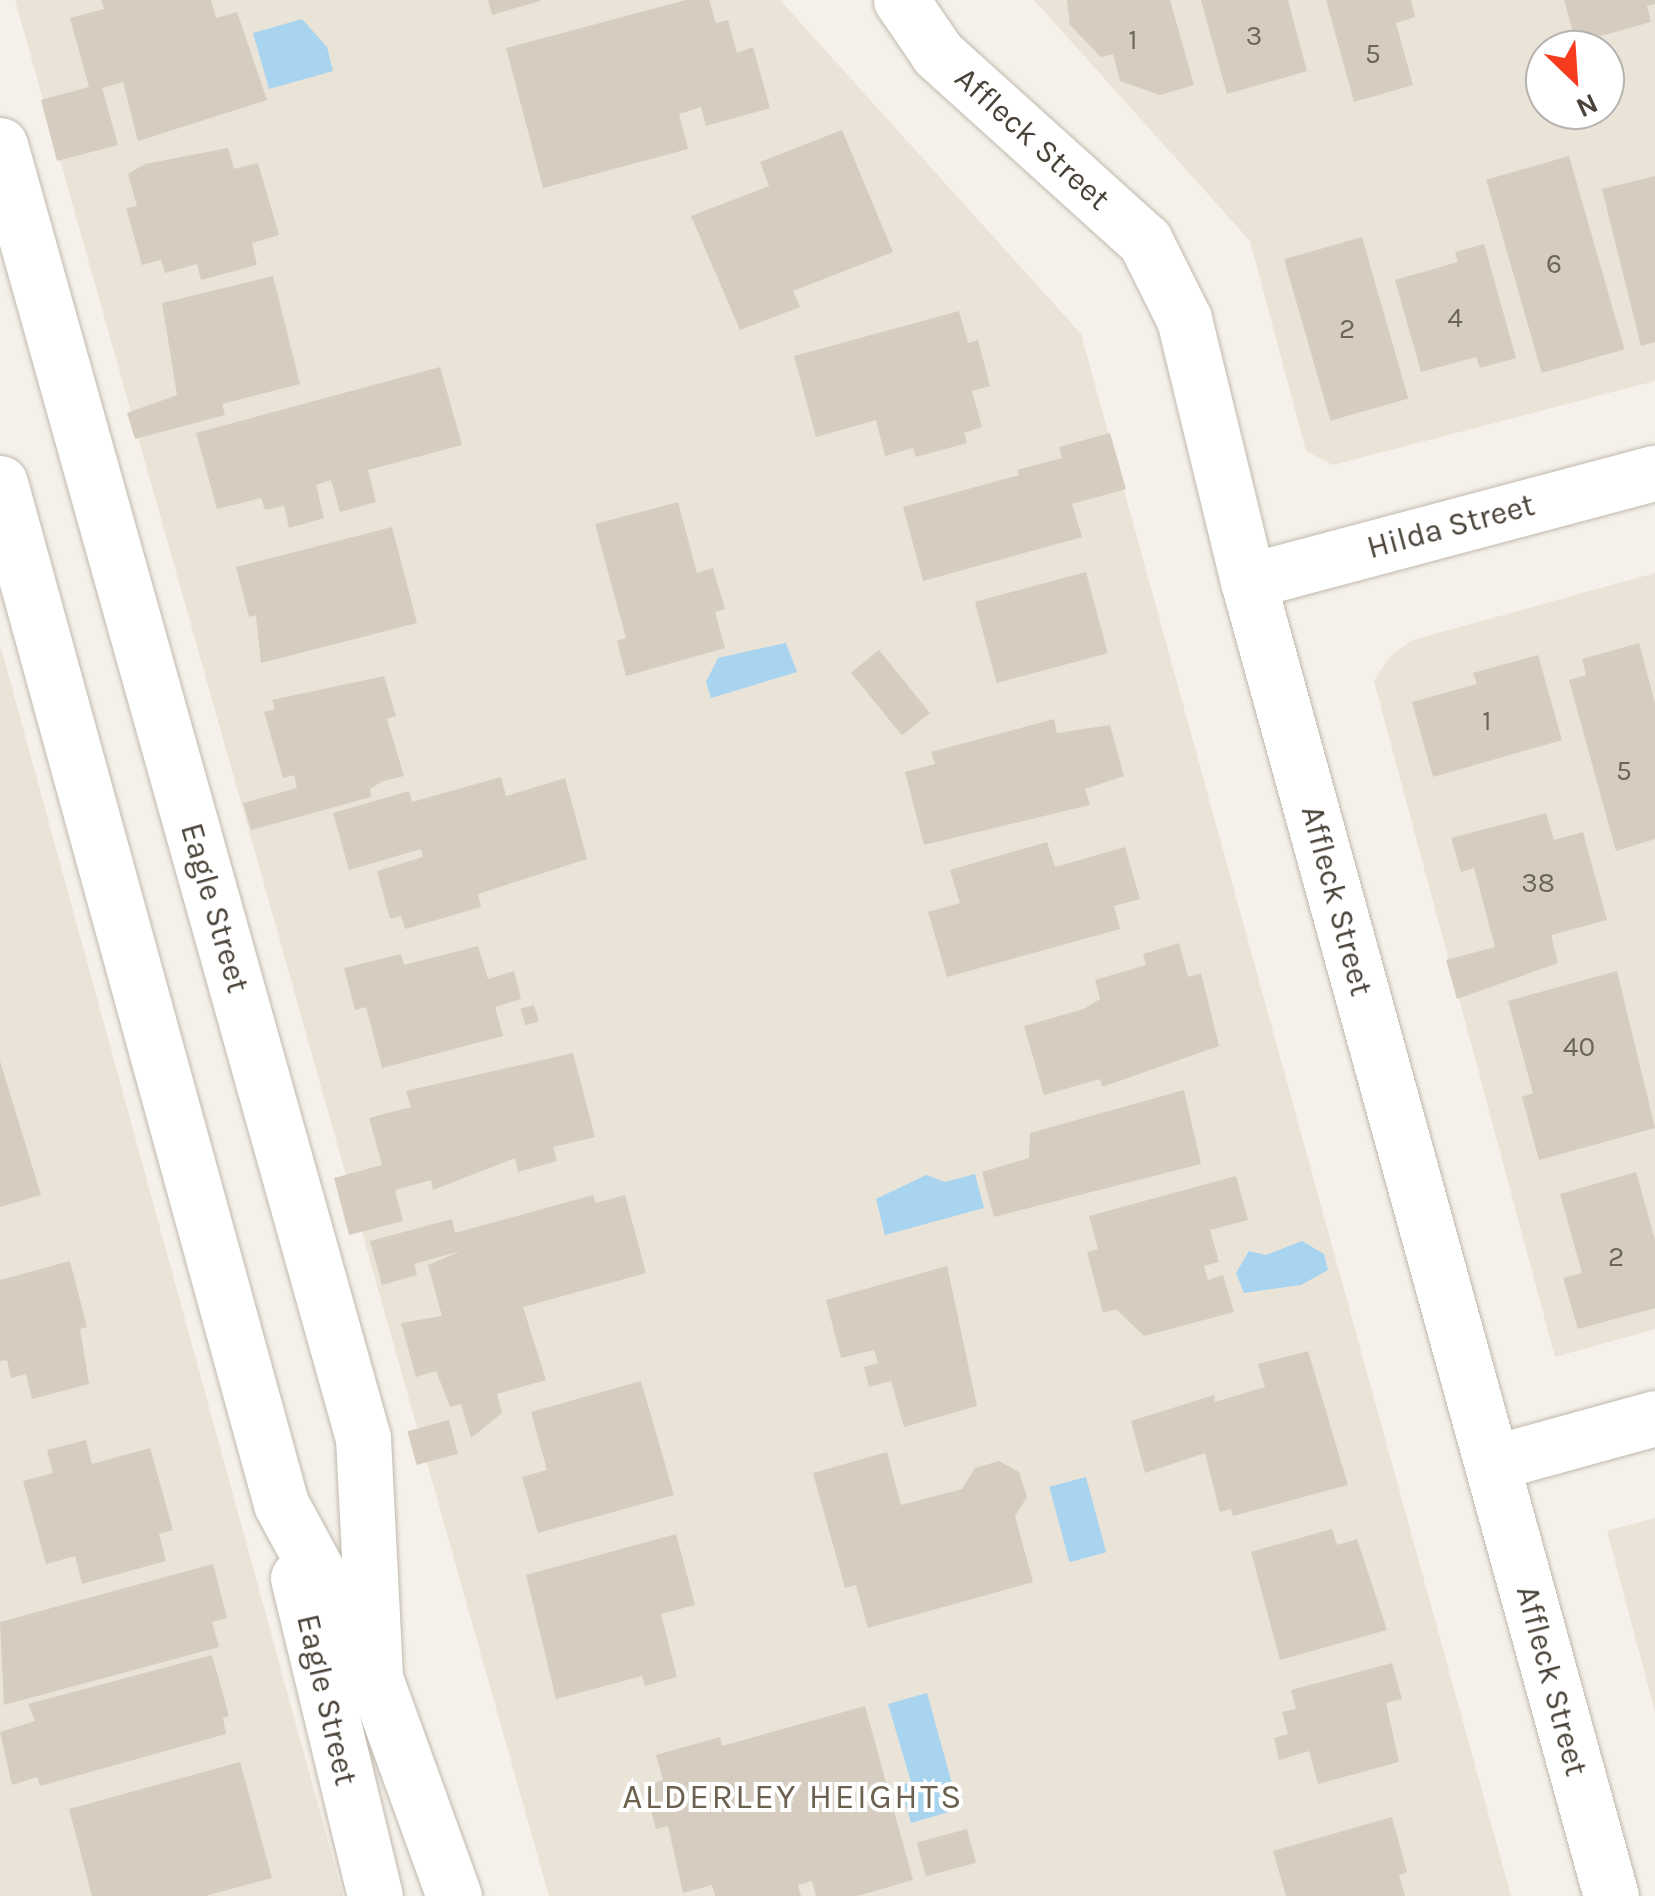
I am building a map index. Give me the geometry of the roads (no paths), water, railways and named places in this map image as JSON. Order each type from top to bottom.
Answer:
[{"type":"street","name":"Affleck Street","points":[[901,0],[938,54],[1145,241],[1184,318],[1248,581],[1611,1896]]},
{"type":"street","name":"Eagle Street","points":[[0,145],[363,1438],[374,1678]]},
{"type":"street","name":"Hilda Street","points":[[1248,581],[1655,472]]},
{"type":"street","name":"Eagle Street","points":[[0,483],[282,1504],[375,1896]]},
{"type":"street","points":[[1492,1463],[1655,1418]]},
{"type":"street","name":"Eagle Street","points":[[282,1504],[374,1678],[454,1896]]},
{"type":"water","points":[[302,19],[327,47],[333,71],[269,89],[253,33]]},
{"type":"water","points":[[786,643],[797,672],[711,698],[706,682],[718,658]]},
{"type":"water","points":[[975,1174],[984,1208],[885,1235],[876,1199],[926,1175],[945,1182]]},
{"type":"water","points":[[1302,1241],[1324,1254],[1328,1270],[1301,1285],[1244,1293],[1236,1273],[1249,1251],[1266,1255]]},
{"type":"water","points":[[1086,1477],[1106,1552],[1069,1562],[1049,1487]]},
{"type":"water","points":[[927,1693],[959,1809],[911,1823],[900,1785],[911,1782],[888,1704]]},
{"type":"district","name":"ALDERLEY HEIGHTS","points":[[793,1797]]}]
